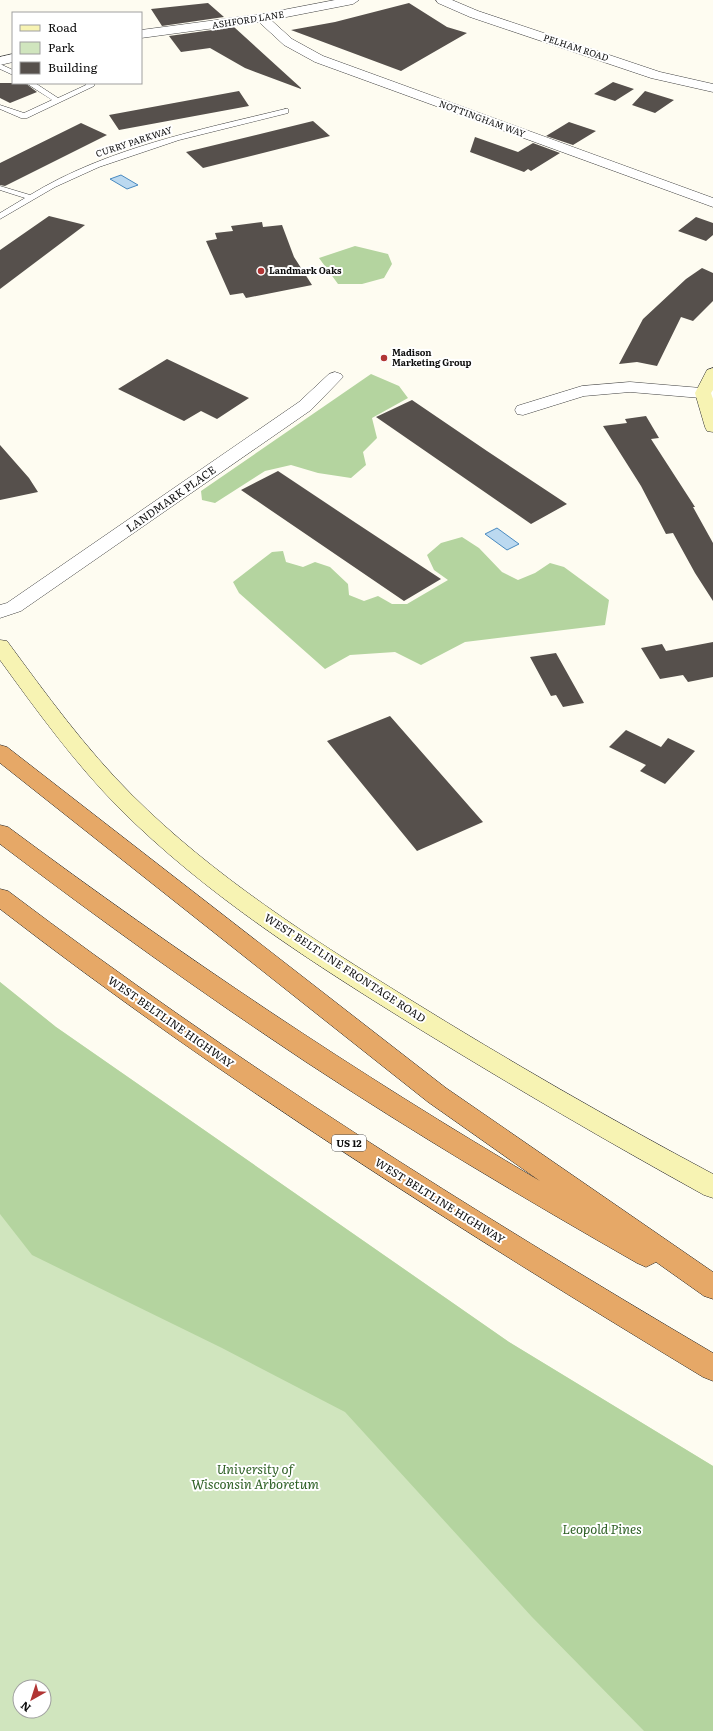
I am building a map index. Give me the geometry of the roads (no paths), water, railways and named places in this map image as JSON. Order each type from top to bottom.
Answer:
[{"type":"highway","points":[[0,752],[437,1095],[713,1287]]},
{"type":"highway","points":[[0,833],[186,970],[380,1097],[558,1206],[713,1293]]},
{"type":"highway","name":"WEST BELTLINE HIGHWAY","points":[[0,897],[160,1016],[290,1104],[422,1191],[713,1368]]},
{"type":"street","name":"ASHFORD LANE","points":[[142,34],[262,18],[353,0]]},
{"type":"street","name":"PELHAM ROAD","points":[[442,0],[474,14],[656,75],[713,88]]},
{"type":"street","name":"NOTTINGHAM WAY","points":[[262,18],[288,42],[319,60],[713,203]]},
{"type":"street","points":[[0,61],[12,58]]},
{"type":"street","points":[[713,372],[708,393],[713,427]]},
{"type":"street","name":"LANDMARK PLACE","points":[[0,612],[14,607],[306,406],[335,377]]},
{"type":"street","points":[[523,410],[582,391],[630,387],[708,393]]},
{"type":"street","name":"WEST BELTLINE FRONTAGE ROAD","points":[[0,646],[66,735],[102,777],[144,820],[186,856],[243,901],[319,954],[462,1043],[713,1187]]},
{"type":"lane","points":[[0,66],[12,72]]},
{"type":"lane","points":[[32,84],[58,101]]},
{"type":"lane","points":[[0,107],[24,116],[90,86],[90,84]]},
{"type":"lane","name":"CURRY PARKWAY","points":[[0,217],[30,198],[70,176],[158,144],[285,111]]},
{"type":"lane","points":[[0,188],[30,198]]},
{"type":"water","points":[[121,175],[138,185],[127,189],[110,179]]},
{"type":"water","points":[[497,528],[519,544],[507,550],[485,534]]},
{"type":"place","name":"Landmark Oaks","points":[[261,271]]},
{"type":"place","name":"Madison Marketing Group","points":[[384,358]]},
{"type":"park label","name":"University of Wisconsin Arboretum","points":[[255,1476]]},
{"type":"park label","name":"Leopold Pines","points":[[602,1529]]}]
